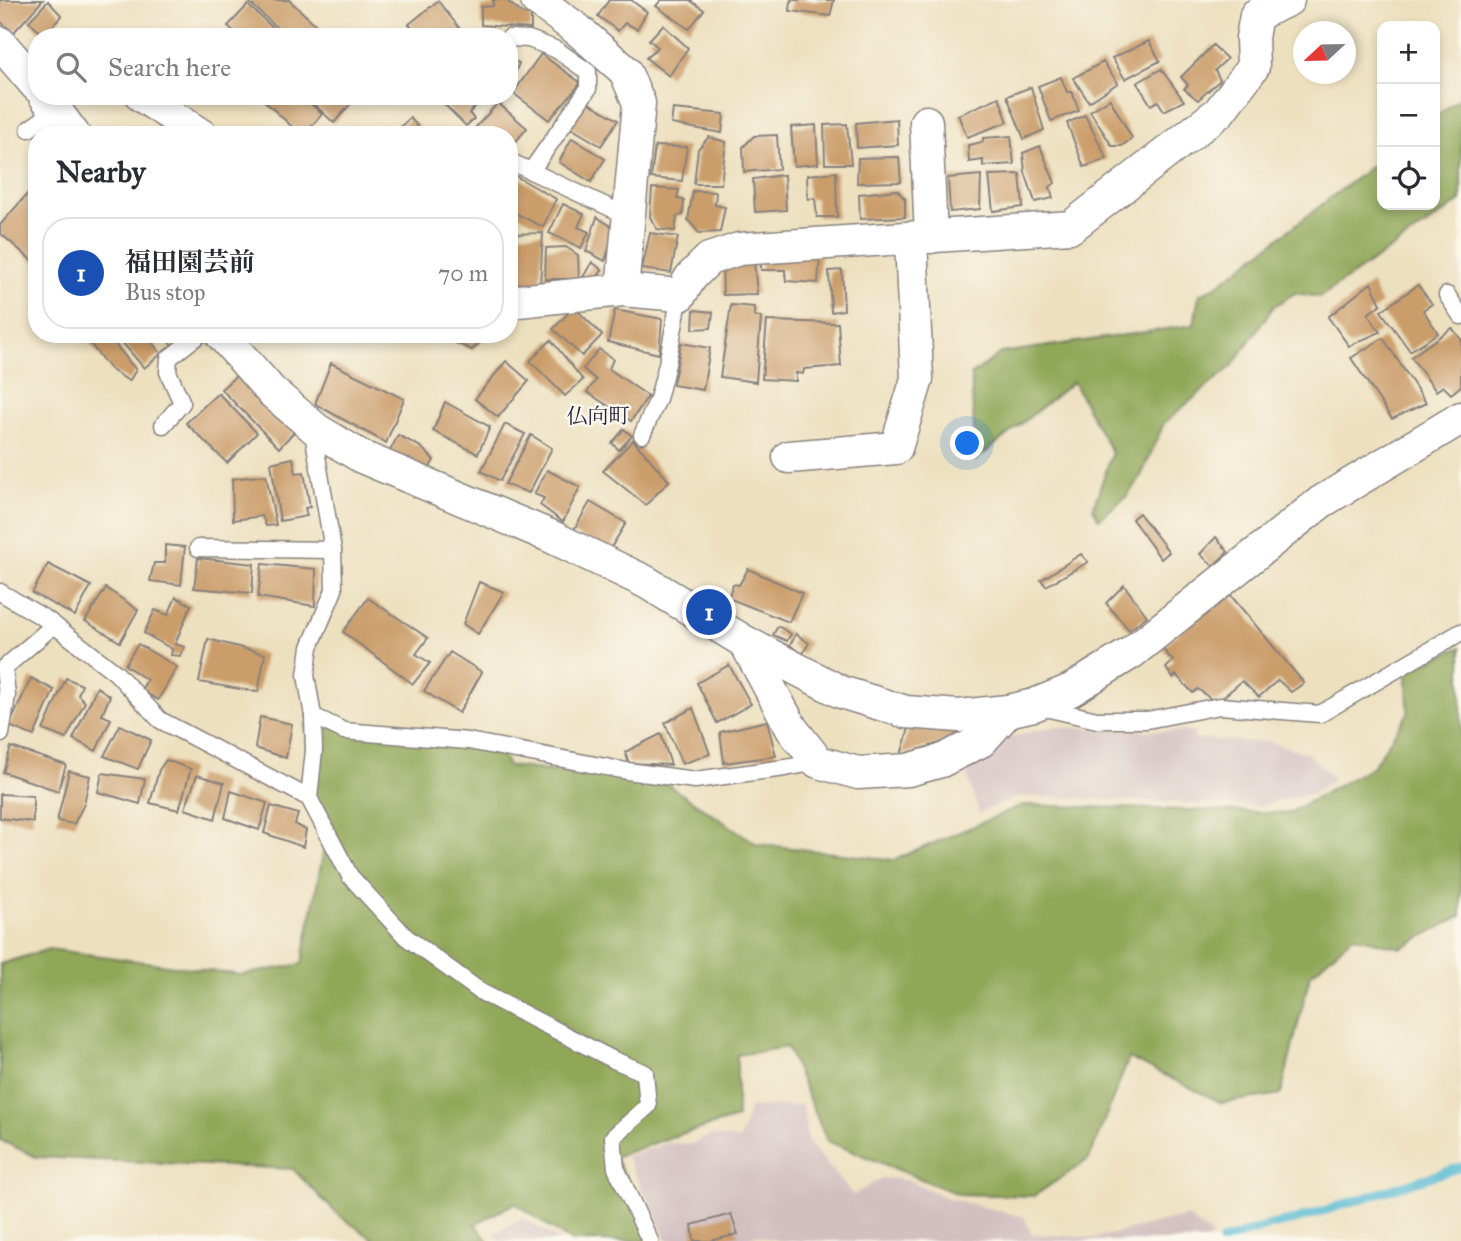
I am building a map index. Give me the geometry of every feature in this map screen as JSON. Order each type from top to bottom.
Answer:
[{"type":"street","points":[[537,0],[578,30],[625,71],[639,103],[622,290]]},
{"type":"street","points":[[518,301],[622,290],[680,295],[691,277],[709,259],[739,249],[1071,227],[1219,112],[1254,67],[1252,38],[1256,15],[1288,0]]},
{"type":"street","points":[[1,46],[28,75]]},
{"type":"street","points":[[156,105],[187,126]]},
{"type":"street","points":[[789,457],[896,448],[917,379],[926,122]]},
{"type":"street","points":[[229,343],[271,391],[312,426],[362,457],[550,536],[646,582],[745,642],[841,692],[906,712],[959,716],[1021,708],[1071,690],[1131,653],[1321,502],[1461,418]]},
{"type":"street","points":[[745,642],[792,729],[818,762],[858,773],[908,770],[942,761],[981,741],[1021,708]]},
{"type":"lane","points":[[518,38],[529,39],[556,50],[588,72],[588,89],[531,171]]},
{"type":"lane","points":[[30,126],[40,105]]},
{"type":"lane","points":[[518,165],[629,217]]},
{"type":"lane","points":[[642,435],[659,399],[680,295]]},
{"type":"lane","points":[[1447,295],[1461,316]]},
{"type":"lane","points":[[163,425],[182,403],[168,372],[169,358],[189,343]]},
{"type":"lane","points":[[312,426],[333,550],[334,590],[310,647],[306,675],[313,716],[314,750],[309,798],[350,876],[406,937],[481,992],[645,1073],[648,1106],[613,1137],[616,1168],[650,1241]]},
{"type":"lane","points":[[198,548],[333,550]]},
{"type":"lane","points":[[0,592],[54,625],[116,673],[160,720],[309,798]]},
{"type":"lane","points":[[1,734],[8,695],[4,668],[54,625]]},
{"type":"lane","points":[[1021,708],[1097,720],[1147,720],[1220,706],[1320,714],[1461,632]]},
{"type":"lane","points":[[313,716],[344,731],[468,741],[627,771],[695,780],[818,762]]},
{"type":"shaded area","points":[[1052,727],[1193,732],[1195,739],[1269,742],[1307,753],[1334,779],[1315,792],[1258,806],[1019,796],[979,813],[962,758],[996,741]]},
{"type":"shaded area","points":[[802,1105],[808,1142],[853,1195],[882,1178],[908,1180],[947,1198],[1024,1217],[1032,1234],[1095,1238],[1187,1216],[1212,1236],[1208,1241],[780,1241],[757,1235],[740,1241],[667,1241],[626,1156],[668,1143],[692,1144],[711,1135],[739,1140],[749,1108]]},
{"type":"shaded area","points":[[522,1218],[561,1241],[499,1241],[494,1234]]},
{"type":"green space","points":[[1461,97],[1461,201],[1320,297],[1295,293],[1274,306],[1232,366],[1164,423],[1141,476],[1127,496],[1099,519],[1093,508],[1112,453],[1073,382],[976,460],[971,375],[1001,353],[1194,325],[1199,295],[1218,285],[1377,162],[1377,210],[1440,210],[1440,113]]},
{"type":"green space","points":[[1461,647],[1461,916],[1401,948],[1353,936],[1310,975],[1281,1094],[1222,1103],[1129,1058],[1089,1159],[1034,1196],[958,1194],[827,1141],[787,1047],[737,1055],[737,1118],[614,1157],[660,1239],[658,1241],[570,1241],[515,1203],[475,1224],[488,1241],[376,1241],[337,1214],[293,1169],[36,1157],[0,1140],[0,964],[49,949],[241,975],[302,964],[325,843],[315,815],[306,724],[493,737],[508,766],[665,783],[757,844],[894,860],[1023,805],[1289,813],[1373,766],[1408,713],[1407,671]]},
{"type":"building","points":[[0,0],[43,0],[13,33],[0,21]]},
{"type":"building","points":[[289,0],[319,28],[277,28],[249,2]]},
{"type":"building","points":[[493,0],[506,0],[523,14],[531,15],[531,29],[481,25],[481,7],[493,6]]},
{"type":"building","points":[[609,0],[631,0],[647,12],[637,29],[625,23],[618,31],[598,16]]},
{"type":"building","points":[[661,0],[692,0],[704,10],[689,29],[656,6]]},
{"type":"building","points":[[791,0],[834,0],[830,16],[790,11]]},
{"type":"building","points":[[48,1],[62,16],[51,28],[36,28],[29,21]]},
{"type":"building","points":[[438,1],[459,28],[413,28],[409,24]]},
{"type":"building","points":[[248,5],[273,28],[230,28],[228,26]]},
{"type":"building","points":[[663,25],[688,48],[669,76],[646,58],[658,47],[649,40]]},
{"type":"building","points":[[1149,41],[1160,61],[1125,79],[1112,58]]},
{"type":"building","points":[[1213,45],[1227,59],[1215,70],[1220,80],[1198,100],[1184,89],[1188,85],[1181,77]]},
{"type":"building","points":[[541,54],[581,83],[549,120],[518,97],[518,86]]},
{"type":"building","points":[[1103,62],[1118,83],[1089,102],[1073,78]]},
{"type":"building","points":[[1161,69],[1184,101],[1164,111],[1158,101],[1151,105],[1137,83]]},
{"type":"building","points":[[1061,77],[1067,92],[1072,92],[1079,111],[1051,121],[1038,86]]},
{"type":"building","points":[[1031,87],[1044,130],[1024,139],[1007,96]]},
{"type":"building","points":[[999,97],[1008,122],[967,137],[958,115]]},
{"type":"building","points":[[1110,99],[1132,138],[1122,146],[1112,146],[1090,111]]},
{"type":"building","points":[[584,100],[618,120],[601,146],[566,125]]},
{"type":"building","points":[[269,105],[312,105],[322,114],[312,126],[291,126]]},
{"type":"building","points":[[315,105],[350,105],[334,123]]},
{"type":"building","points":[[445,105],[477,105],[469,113],[474,119],[466,126]]},
{"type":"building","points":[[496,105],[500,105],[527,128],[518,139],[518,126],[477,126]]},
{"type":"building","points":[[673,109],[724,114],[722,133],[671,124]]},
{"type":"building","points":[[1085,115],[1107,159],[1084,167],[1067,123]]},
{"type":"building","points":[[410,118],[418,126],[402,126]]},
{"type":"building","points":[[897,119],[898,145],[857,148],[856,123]]},
{"type":"building","points":[[847,124],[851,164],[825,164],[824,125]]},
{"type":"building","points":[[816,125],[818,164],[794,166],[791,127]]},
{"type":"building","points":[[777,135],[779,169],[744,172],[743,147],[754,136]]},
{"type":"building","points":[[1011,136],[1014,164],[983,166],[983,160],[969,162],[968,145],[983,142],[983,138]]},
{"type":"building","points":[[709,137],[726,142],[721,184],[694,184],[698,149]]},
{"type":"building","points":[[572,138],[605,159],[591,182],[559,162]]},
{"type":"building","points":[[655,146],[687,147],[682,181],[651,178]]},
{"type":"building","points":[[1040,146],[1055,183],[1050,187],[1053,198],[1035,202],[1025,172],[1023,153]]},
{"type":"building","points":[[899,157],[901,182],[857,183],[858,158]]},
{"type":"building","points":[[836,172],[837,217],[817,217],[815,198],[808,199],[807,175]]},
{"type":"building","points":[[1020,174],[1023,207],[993,211],[989,175]]},
{"type":"building","points":[[784,175],[786,210],[755,212],[753,179]]},
{"type":"building","points":[[981,175],[980,209],[950,212],[948,178]]},
{"type":"building","points":[[518,178],[556,199],[543,227],[518,214]]},
{"type":"building","points":[[652,188],[679,190],[677,199],[684,200],[683,215],[677,216],[675,231],[657,229],[650,217]]},
{"type":"building","points":[[897,190],[905,199],[905,217],[860,219],[859,194]]},
{"type":"building","points":[[693,191],[716,192],[715,205],[725,207],[720,232],[699,233],[688,220]]},
{"type":"building","points":[[28,193],[28,257],[0,233],[0,225]]},
{"type":"building","points":[[563,204],[584,214],[578,227],[589,232],[581,248],[549,233]]},
{"type":"building","points":[[597,217],[615,229],[605,261],[586,251]]},
{"type":"building","points":[[543,233],[540,285],[518,284],[518,234]]},
{"type":"building","points":[[650,233],[678,237],[671,273],[642,269]]},
{"type":"building","points":[[566,247],[578,255],[579,279],[545,279],[546,248]]},
{"type":"building","points":[[820,254],[818,283],[786,281],[785,270],[761,270],[761,257]]},
{"type":"building","points":[[592,262],[602,270],[594,282],[583,277]]},
{"type":"building","points":[[754,262],[757,294],[723,295],[722,263]]},
{"type":"building","points":[[842,270],[844,310],[831,312],[829,271]]},
{"type":"building","points":[[1371,283],[1381,304],[1368,314],[1380,332],[1349,346],[1328,317]]},
{"type":"building","points":[[1418,285],[1432,304],[1423,310],[1438,333],[1410,351],[1381,311]]},
{"type":"building","points":[[731,305],[754,307],[754,316],[761,317],[756,382],[720,377]]},
{"type":"building","points":[[574,307],[602,335],[582,356],[553,329]]},
{"type":"building","points":[[615,310],[662,319],[659,354],[608,342]]},
{"type":"building","points":[[694,310],[713,312],[711,328],[693,329]]},
{"type":"building","points":[[767,321],[838,323],[841,366],[804,369],[803,374],[796,373],[796,381],[762,379]]},
{"type":"building","points":[[1452,328],[1461,339],[1461,386],[1451,394],[1443,386],[1436,391],[1411,357]]},
{"type":"building","points":[[1383,338],[1426,403],[1392,419],[1351,358]]},
{"type":"building","points":[[551,340],[583,380],[565,396],[530,361]]},
{"type":"building","points":[[90,343],[114,343],[136,370],[129,381],[110,369]]},
{"type":"building","points":[[123,343],[153,343],[161,354],[144,368]]},
{"type":"building","points":[[456,343],[480,343],[472,350]]},
{"type":"building","points":[[681,343],[710,348],[703,390],[673,385]]},
{"type":"building","points":[[599,349],[613,359],[609,369],[648,396],[631,421],[587,392],[596,380],[583,369]]},
{"type":"building","points":[[506,361],[529,381],[498,417],[475,399]]},
{"type":"building","points":[[331,363],[404,399],[386,443],[315,404]]},
{"type":"building","points":[[236,376],[264,406],[294,432],[279,448],[221,389]]},
{"type":"building","points":[[218,393],[257,433],[227,463],[186,423]]},
{"type":"building","points":[[445,402],[490,427],[478,454],[433,431]]},
{"type":"building","points":[[505,424],[525,434],[500,481],[481,471]]},
{"type":"building","points":[[624,429],[632,436],[619,450],[612,443]]},
{"type":"building","points":[[398,435],[421,447],[434,460],[428,471],[390,451]]},
{"type":"building","points":[[531,435],[552,448],[529,493],[505,484]]},
{"type":"building","points":[[633,440],[669,481],[646,505],[603,471]]},
{"type":"building","points":[[293,458],[296,473],[304,472],[310,507],[305,508],[307,516],[280,521],[271,463]]},
{"type":"building","points":[[547,470],[580,487],[563,522],[540,505],[544,498],[534,494]]},
{"type":"building","points":[[266,475],[276,525],[266,526],[262,516],[233,520],[232,479]]},
{"type":"building","points":[[590,502],[626,523],[610,549],[572,533]]},
{"type":"building","points":[[1139,513],[1169,552],[1161,559],[1132,519]]},
{"type":"building","points":[[1216,537],[1228,552],[1213,566],[1200,554]]},
{"type":"building","points":[[165,545],[185,547],[181,585],[150,581],[154,563],[165,563]]},
{"type":"building","points":[[1081,554],[1088,562],[1046,586],[1041,580]]},
{"type":"building","points":[[198,558],[254,564],[252,593],[194,588]]},
{"type":"building","points":[[48,564],[91,586],[75,616],[32,593]]},
{"type":"building","points":[[262,564],[316,569],[315,606],[258,597]]},
{"type":"building","points":[[748,569],[802,593],[789,622],[728,598],[733,584],[739,585]]},
{"type":"building","points":[[479,582],[504,592],[478,634],[463,624]]},
{"type":"building","points":[[1124,585],[1147,616],[1129,630],[1106,603]]},
{"type":"building","points":[[106,588],[138,610],[120,642],[85,621]]},
{"type":"building","points":[[1227,591],[1304,683],[1291,692],[1278,680],[1259,697],[1242,681],[1216,703],[1198,689],[1193,693],[1176,675],[1173,678],[1166,668],[1173,661],[1162,648]]},
{"type":"building","points":[[176,597],[191,605],[175,644],[185,647],[180,656],[171,655],[172,649],[144,633],[155,610],[168,615]]},
{"type":"building","points":[[368,598],[428,638],[416,654],[430,663],[413,684],[343,632]]},
{"type":"building","points":[[778,626],[791,634],[787,641],[773,635]]},
{"type":"building","points":[[796,634],[809,643],[802,655],[790,645]]},
{"type":"building","points":[[208,639],[265,654],[258,692],[199,682]]},
{"type":"building","points":[[138,644],[177,667],[158,700],[141,690],[147,680],[125,665]]},
{"type":"building","points":[[450,652],[482,672],[459,713],[424,691]]},
{"type":"building","points":[[729,665],[751,704],[717,723],[697,683]]},
{"type":"building","points":[[31,678],[54,690],[34,736],[9,726]]},
{"type":"building","points":[[66,678],[82,685],[78,695],[85,702],[66,739],[43,730]]},
{"type":"building","points":[[97,687],[110,696],[102,715],[111,719],[96,751],[73,739]]},
{"type":"building","points":[[693,708],[710,754],[682,764],[665,723]]},
{"type":"building","points":[[260,717],[292,724],[286,758],[255,748]]},
{"type":"building","points":[[767,721],[776,756],[724,763],[720,732]]},
{"type":"building","points":[[120,725],[151,740],[138,769],[104,756]]},
{"type":"building","points":[[909,728],[963,729],[966,735],[901,755]]},
{"type":"building","points":[[661,734],[671,765],[629,763],[625,752]]},
{"type":"building","points":[[11,747],[66,765],[58,791],[3,772]]},
{"type":"building","points":[[166,760],[191,769],[179,810],[150,803],[159,770]]},
{"type":"building","points":[[69,771],[90,776],[84,804],[74,824],[57,821]]},
{"type":"building","points":[[102,773],[145,779],[140,804],[98,792]]},
{"type":"building","points":[[197,775],[224,783],[215,819],[185,809]]},
{"type":"building","points":[[231,791],[267,803],[259,830],[225,818]]},
{"type":"building","points":[[0,794],[33,796],[33,822],[0,818]]},
{"type":"building","points":[[271,806],[298,814],[295,824],[306,830],[303,847],[264,833]]},
{"type":"building","points":[[731,1214],[738,1234],[711,1241],[694,1241],[692,1225]]},
{"type":"waterway","points":[[1222,1241],[1461,1167]]},
{"type":"place","name":"福田園芸前","points":[[709,612]]},
{"type":"district","name":"仏向町","points":[[598,416]]}]
